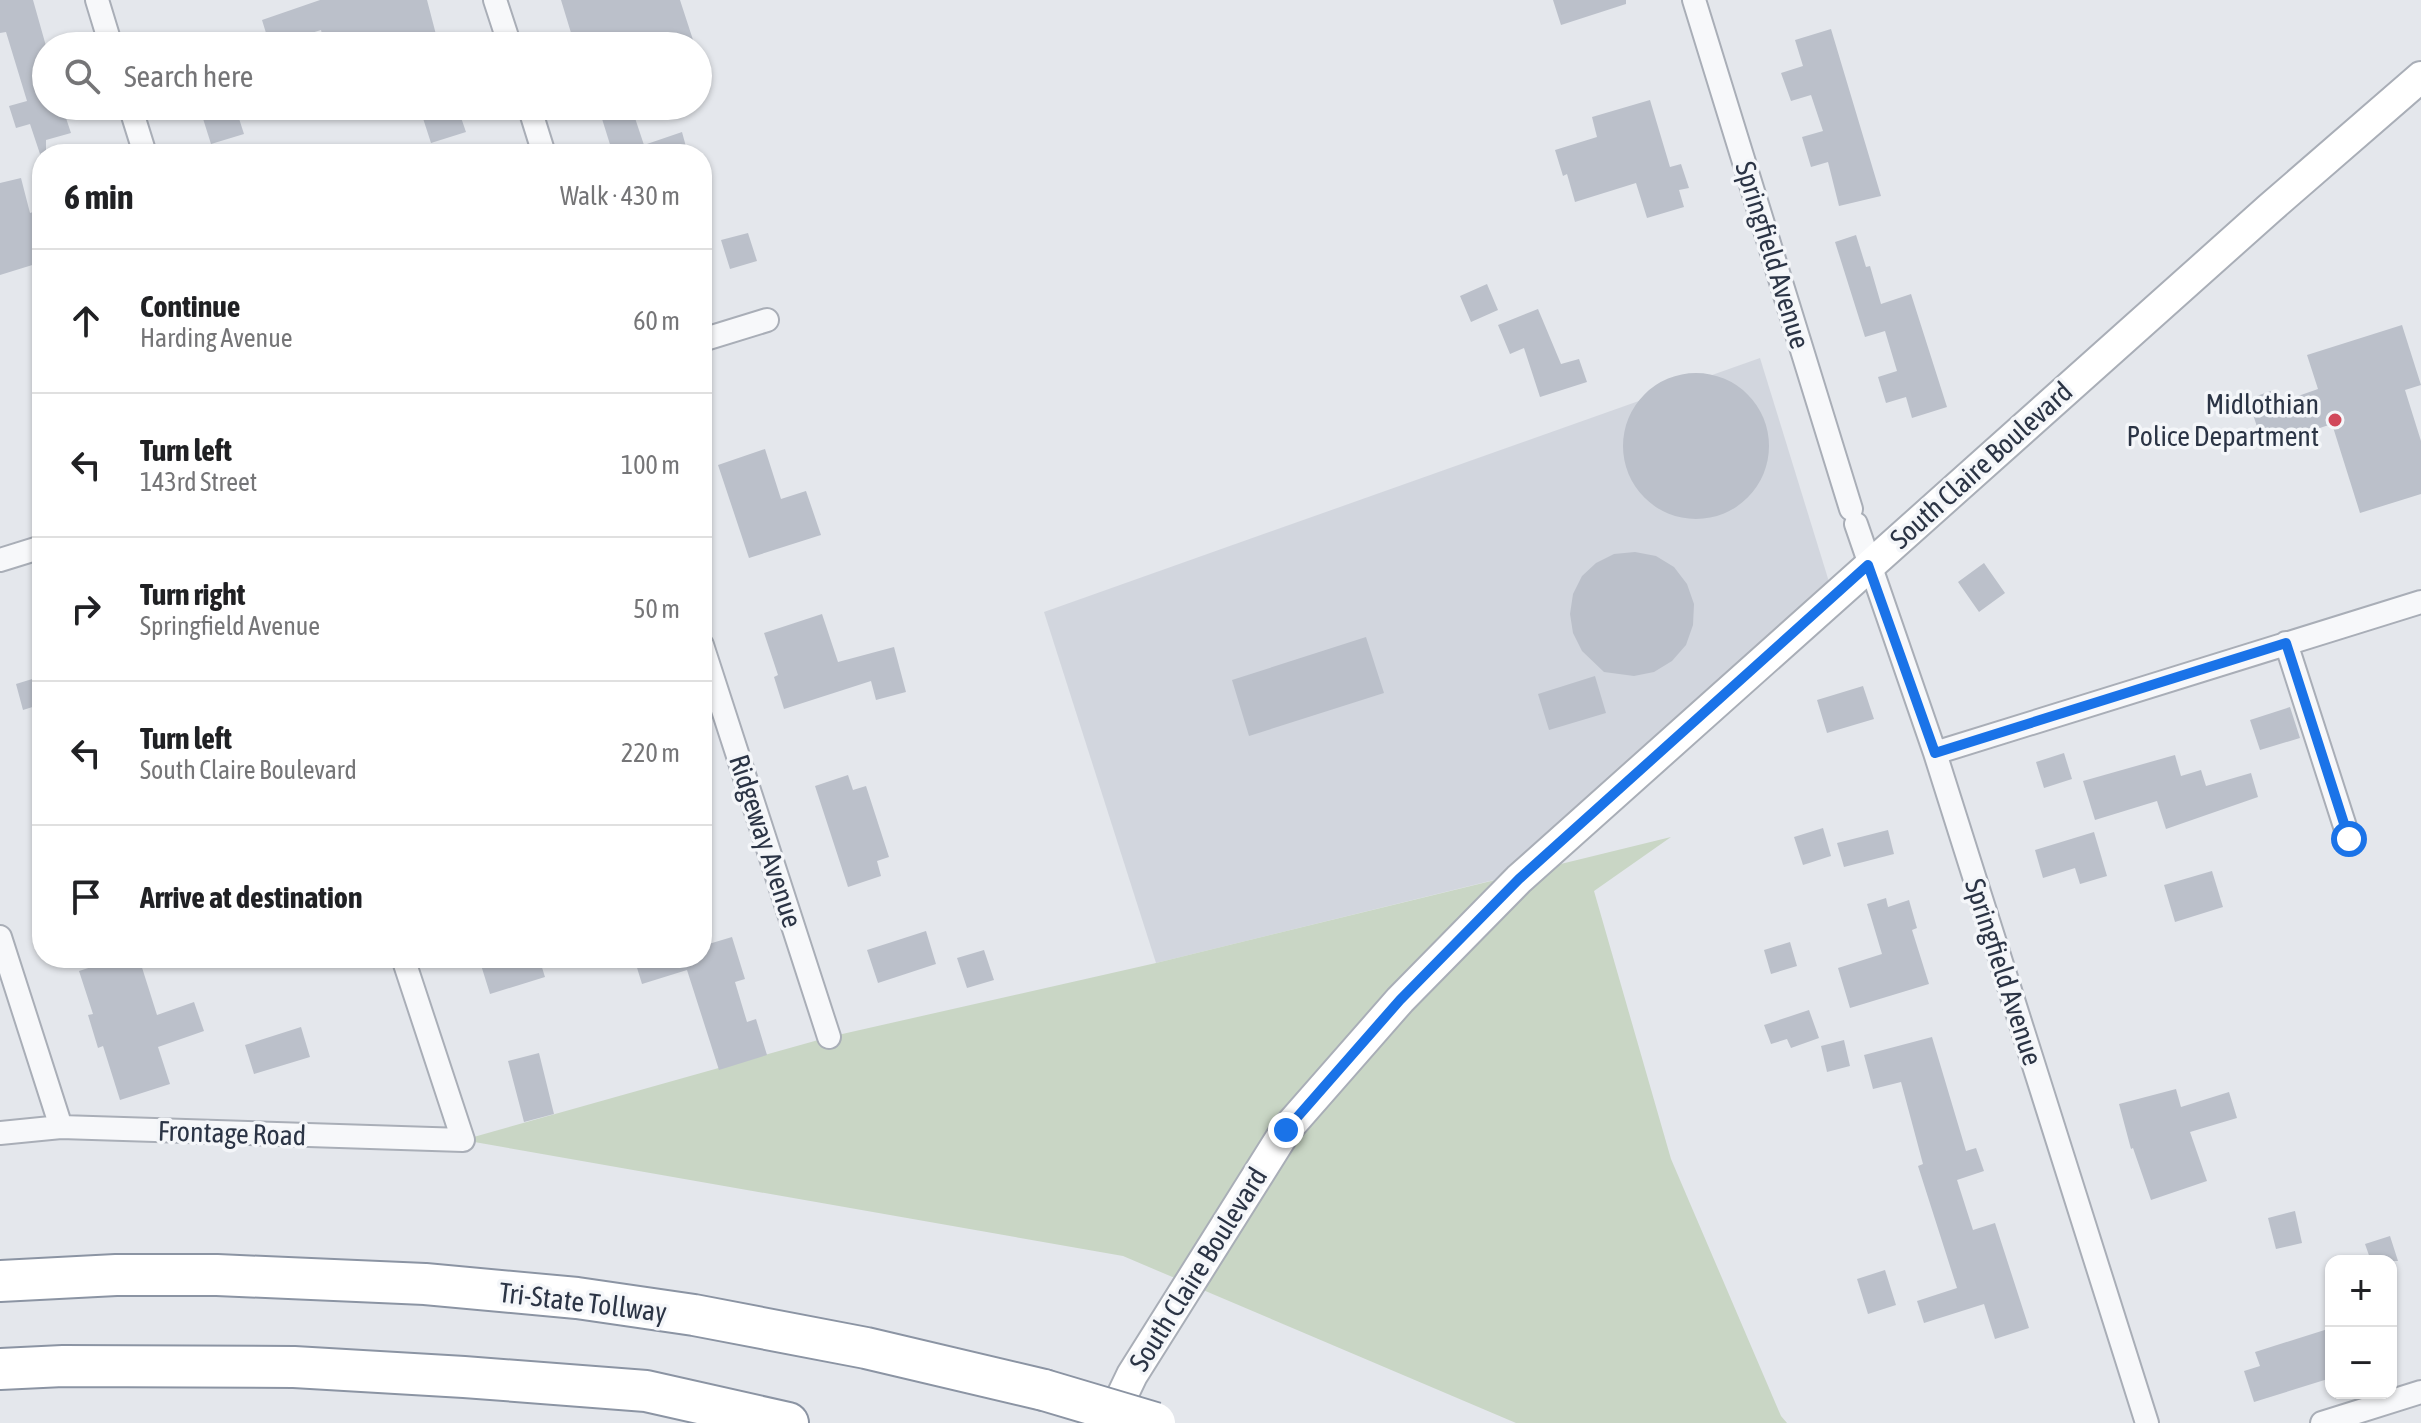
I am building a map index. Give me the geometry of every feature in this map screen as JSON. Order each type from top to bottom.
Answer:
[{"type":"highway","name":"Tri-State Tollway","points":[[0,1281],[116,1275],[217,1275],[425,1284],[577,1298],[694,1315],[866,1348],[1044,1390],[1155,1423]]},
{"type":"highway","points":[[0,1369],[63,1366],[294,1367],[464,1377],[646,1391],[788,1423]]},
{"type":"street","points":[[97,0],[107,32]]},
{"type":"street","points":[[495,0],[505,32]]},
{"type":"street","name":"Springfield Avenue","points":[[1694,0],[1868,565],[1935,753],[2147,1423]]},
{"type":"street","name":"South Claire Boulevard","points":[[1109,1423],[1132,1375],[1286,1130],[1400,1000],[1519,879],[1868,565],[2421,77]]},
{"type":"street","points":[[134,120],[142,144]]},
{"type":"street","points":[[533,120],[541,144]]},
{"type":"street","points":[[712,337],[767,320]]},
{"type":"street","points":[[0,560],[32,550]]},
{"type":"street","points":[[1935,753],[2421,602]]},
{"type":"street","points":[[2286,643],[2349,839]]},
{"type":"street","name":"Ridgeway Avenue","points":[[712,676],[829,1037]]},
{"type":"street","points":[[0,937],[61,1127]]},
{"type":"street","name":"Frontage Road","points":[[0,1133],[61,1127],[463,1140],[406,968]]},
{"type":"street","points":[[2322,1423],[2421,1392]]},
{"type":"shaded area","points":[[1760,358],[1830,585],[1506,877],[1156,963],[1044,612]]},
{"type":"green space","points":[[1671,837],[1594,891],[1671,1159],[1781,1416],[1787,1423],[1516,1423],[1123,1256],[463,1140],[829,1037],[1156,963]]},
{"type":"building","points":[[0,0],[33,0],[42,32],[32,32],[32,120],[67,120],[71,133],[46,140],[46,144],[37,144],[30,124],[16,128],[9,106],[27,101],[6,32],[0,33]]},
{"type":"building","points":[[320,0],[427,0],[435,32],[266,32],[262,20]]},
{"type":"building","points":[[561,0],[680,0],[690,32],[571,32]]},
{"type":"building","points":[[1553,0],[1626,0],[1626,4],[1561,25]]},
{"type":"building","points":[[1831,29],[1881,196],[1839,206],[1828,162],[1811,167],[1802,137],[1823,131],[1811,95],[1791,101],[1781,73],[1803,66],[1795,40]]},
{"type":"building","points":[[1650,100],[1670,167],[1681,164],[1689,188],[1679,190],[1684,207],[1647,218],[1636,183],[1575,202],[1567,174],[1563,176],[1555,150],[1597,137],[1592,117]]},
{"type":"building","points":[[203,120],[240,120],[244,134],[211,144]]},
{"type":"building","points":[[424,120],[462,120],[466,132],[431,143]]},
{"type":"building","points":[[602,120],[636,120],[644,144],[610,144]]},
{"type":"building","points":[[682,132],[685,144],[647,144]]},
{"type":"building","points":[[21,178],[32,212],[32,265],[0,275],[0,183]]},
{"type":"building","points":[[748,233],[757,261],[730,269],[721,240]]},
{"type":"building","points":[[1856,235],[1866,267],[1870,266],[1881,304],[1911,294],[1947,407],[1912,418],[1906,397],[1886,403],[1878,377],[1897,371],[1885,331],[1865,337],[1835,242]]},
{"type":"building","points":[[1487,284],[1498,310],[1471,322],[1460,296]]},
{"type":"building","points":[[1538,309],[1561,364],[1579,359],[1587,382],[1540,397],[1524,348],[1510,354],[1498,325]]},
{"type":"building","name":"Midlothian Police Department","points":[[2402,325],[2421,385],[2405,390],[2421,441],[2421,494],[2360,513],[2332,424],[2286,439],[2282,429],[2260,436],[2248,399],[2271,391],[2275,404],[2318,389],[2307,355]]},
{"type":"building","points":[[1696,373],[1724,378],[1748,394],[1764,418],[1769,446],[1764,474],[1748,498],[1724,514],[1696,519],[1668,514],[1644,498],[1628,474],[1623,446],[1628,418],[1644,394],[1668,378]]},
{"type":"building","points":[[765,449],[781,499],[806,491],[821,535],[749,558],[718,465]]},
{"type":"building","points":[[1635,552],[1656,556],[1674,567],[1687,584],[1694,604],[1693,625],[1686,645],[1672,661],[1654,672],[1634,676],[1604,672],[1582,651],[1573,633],[1570,614],[1573,594],[1582,576],[1596,563],[1614,554]]},
{"type":"building","points":[[1984,563],[2005,593],[1979,612],[1958,582]]},
{"type":"building","points":[[822,614],[838,662],[894,647],[906,692],[876,700],[871,681],[784,709],[774,677],[778,675],[764,633]]},
{"type":"building","points":[[1366,637],[1384,693],[1249,736],[1232,680]]},
{"type":"building","points":[[1595,676],[1606,713],[1549,730],[1538,694]]},
{"type":"building","points":[[32,679],[32,707],[23,710],[16,684]]},
{"type":"building","points":[[1863,686],[1874,719],[1827,733],[1817,700]]},
{"type":"building","points":[[2290,707],[2300,738],[2260,750],[2250,720]]},
{"type":"building","points":[[2064,753],[2072,779],[2044,788],[2036,762]]},
{"type":"building","points":[[2175,755],[2181,776],[2201,770],[2206,786],[2251,773],[2258,797],[2166,829],[2157,801],[2095,820],[2083,781]]},
{"type":"building","points":[[848,775],[853,790],[866,786],[889,857],[877,861],[881,876],[848,887],[815,786]]},
{"type":"building","points":[[1823,828],[1831,856],[1803,865],[1794,837]]},
{"type":"building","points":[[1888,830],[1894,854],[1844,867],[1837,843]]},
{"type":"building","points":[[2094,832],[2107,876],[2080,884],[2075,868],[2043,878],[2035,850]]},
{"type":"building","points":[[2212,871],[2223,907],[2175,922],[2164,885]]},
{"type":"building","points":[[1886,898],[1888,907],[1909,900],[1917,928],[1912,930],[1929,984],[1850,1008],[1838,968],[1882,954],[1867,904]]},
{"type":"building","points":[[926,931],[936,964],[878,983],[867,950]]},
{"type":"building","points":[[732,937],[745,979],[735,982],[747,1022],[756,1019],[767,1055],[719,1070],[687,970],[642,984],[637,968],[712,968],[712,943]]},
{"type":"building","points":[[1790,942],[1797,966],[1771,974],[1764,950]]},
{"type":"building","points":[[984,950],[994,980],[967,988],[957,958]]},
{"type":"building","points":[[88,968],[142,968],[157,1015],[194,1002],[204,1031],[158,1047],[170,1084],[120,1100],[103,1046],[98,1048],[88,1015],[93,1014],[79,971]]},
{"type":"building","points":[[482,968],[542,968],[545,977],[490,994]]},
{"type":"building","points":[[1809,1010],[1819,1038],[1791,1048],[1787,1039],[1771,1044],[1764,1025]]},
{"type":"building","points":[[301,1027],[310,1057],[254,1074],[245,1045]]},
{"type":"building","points":[[1932,1037],[1966,1151],[1976,1148],[1984,1171],[1957,1180],[1973,1230],[1995,1223],[2029,1328],[1995,1339],[1984,1304],[1924,1323],[1917,1301],[1957,1288],[1918,1166],[1923,1164],[1901,1082],[1873,1089],[1864,1055]]},
{"type":"building","points":[[1844,1040],[1850,1066],[1827,1072],[1821,1046]]},
{"type":"building","points":[[539,1053],[554,1114],[524,1122],[508,1061]]},
{"type":"building","points":[[2176,1089],[2181,1107],[2229,1092],[2237,1118],[2190,1132],[2207,1181],[2151,1200],[2131,1149],[2119,1104]]},
{"type":"building","points":[[2295,1211],[2302,1243],[2276,1249],[2268,1218]]},
{"type":"building","points":[[2390,1236],[2396,1255],[2369,1255],[2365,1244]]},
{"type":"building","points":[[1885,1270],[1896,1305],[1868,1314],[1857,1279]]},
{"type":"building","points":[[2325,1330],[2325,1380],[2254,1402],[2244,1371],[2260,1366],[2255,1352]]},
{"type":"place","name":"Midlothian Police Department","points":[[2335,420]]},
{"type":"route","points":[[1286,1130],[1400,1000],[1519,879],[1868,565],[1935,753],[2286,643],[2349,839]]}]
